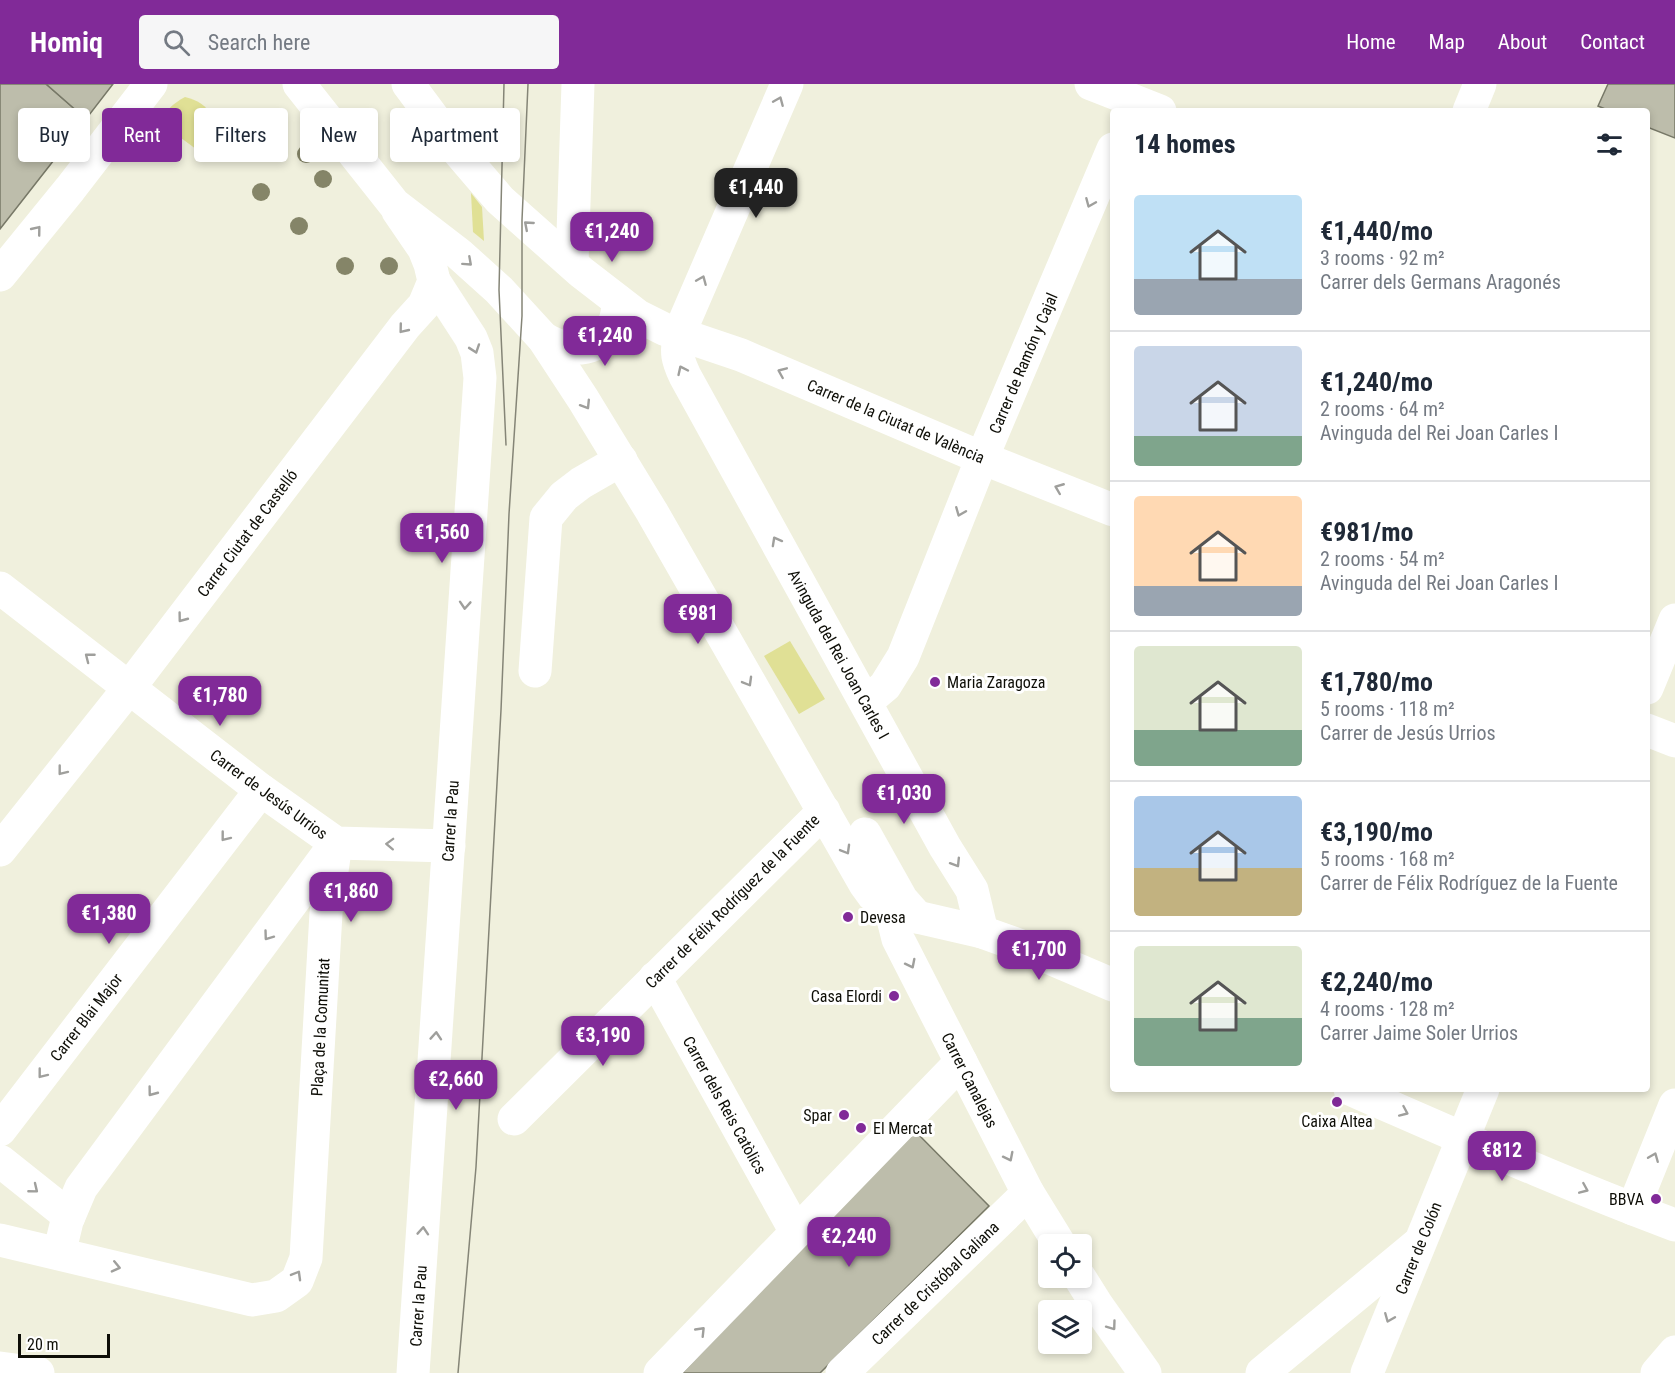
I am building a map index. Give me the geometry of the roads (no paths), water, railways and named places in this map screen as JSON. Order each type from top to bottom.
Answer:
[{"type":"street","points":[[0,275],[151,84]]},
{"type":"street","points":[[299,84],[394,204],[424,249],[434,281]]},
{"type":"street","points":[[572,263],[578,84]]},
{"type":"street","points":[[410,85],[458,151],[500,200],[618,301],[650,323],[679,334],[787,84]]},
{"type":"street","points":[[1091,84],[1141,102]]},
{"type":"street","points":[[1470,108],[1480,84]]},
{"type":"street","name":"Carrer de Ramón y Cajal","points":[[866,702],[885,686],[903,657],[982,458],[1110,156]]},
{"type":"street","points":[[394,204],[478,271],[499,290],[543,338],[621,460],[873,895],[882,903],[905,913],[982,932],[1024,947],[1110,984]]},
{"type":"street","name":"Carrer Ciutat de Castelló","points":[[0,850],[129,688],[405,326],[424,305],[434,281]]},
{"type":"street","name":"Carrer la Pau","points":[[413,1373],[480,378],[477,353],[471,338],[434,281]]},
{"type":"street","points":[[543,338],[565,349],[584,349],[607,335],[616,319],[618,301]]},
{"type":"street","name":"Carrer de la Ciutat de València","points":[[679,334],[741,355],[982,458],[1110,509]]},
{"type":"street","name":"Avinguda del Rei Joan Carles I","points":[[679,334],[677,360],[685,376],[945,847],[972,890],[982,932]]},
{"type":"street","points":[[535,671],[546,518],[564,496],[581,483],[621,460]]},
{"type":"street","name":"Carrer de Jesús Urrios","points":[[0,588],[261,790],[336,843],[449,846]]},
{"type":"street","points":[[1650,681],[1675,620]]},
{"type":"street","points":[[1650,731],[1675,741]]},
{"type":"street","name":"Carrer Blai Major","points":[[1,1124],[261,790]]},
{"type":"street","name":"Carrer de Félix Rodríguez de la Fuente","points":[[514,1119],[824,811]]},
{"type":"street","points":[[865,834],[902,900],[905,913]]},
{"type":"street","points":[[59,1254],[69,1216],[81,1188],[336,843]]},
{"type":"street","name":"Plaça de la Comunitat","points":[[0,1240],[252,1300],[276,1296],[297,1281],[306,1258],[326,914],[336,843]]},
{"type":"street","name":"Carrer Canalejas","points":[[905,913],[894,923],[898,939],[1028,1193],[1053,1234]]},
{"type":"street","name":"Carrer dels Reis Catòlics","points":[[655,978],[796,1232]]},
{"type":"street","points":[[660,1373],[961,1062]]},
{"type":"street","points":[[1357,1092],[1675,1225]]},
{"type":"street","name":"Carrer de Colón","points":[[1367,1373],[1482,1092]]},
{"type":"street","points":[[1634,1209],[1675,1105]]},
{"type":"street","points":[[0,1161],[69,1216]]},
{"type":"street","name":"Carrer de Cristóbal Galiana","points":[[842,1373],[1028,1193]]},
{"type":"street","points":[[1262,1373],[1421,1241]]},
{"type":"street","points":[[1086,1288],[1145,1373]]},
{"type":"street","points":[[1657,1373],[1675,1352]]},
{"type":"street","points":[[0,1368],[38,1373]]},
{"type":"tram line","points":[[504,84],[499,290],[506,445]]},
{"type":"tram line","points":[[458,1373],[476,1167],[501,710],[509,514],[522,316],[522,220],[528,84]]},
{"type":"place","name":"Maria Zaragoza","points":[[935,682]]},
{"type":"place","name":"Devesa","points":[[848,917]]},
{"type":"place","name":"Casa Elordi","points":[[894,996]]},
{"type":"place","name":"Caixa Altea","points":[[1337,1102]]},
{"type":"place","name":"Spar","points":[[844,1115]]},
{"type":"place","name":"El Mercat","points":[[861,1128]]},
{"type":"place","name":"BBVA","points":[[1656,1199]]}]
